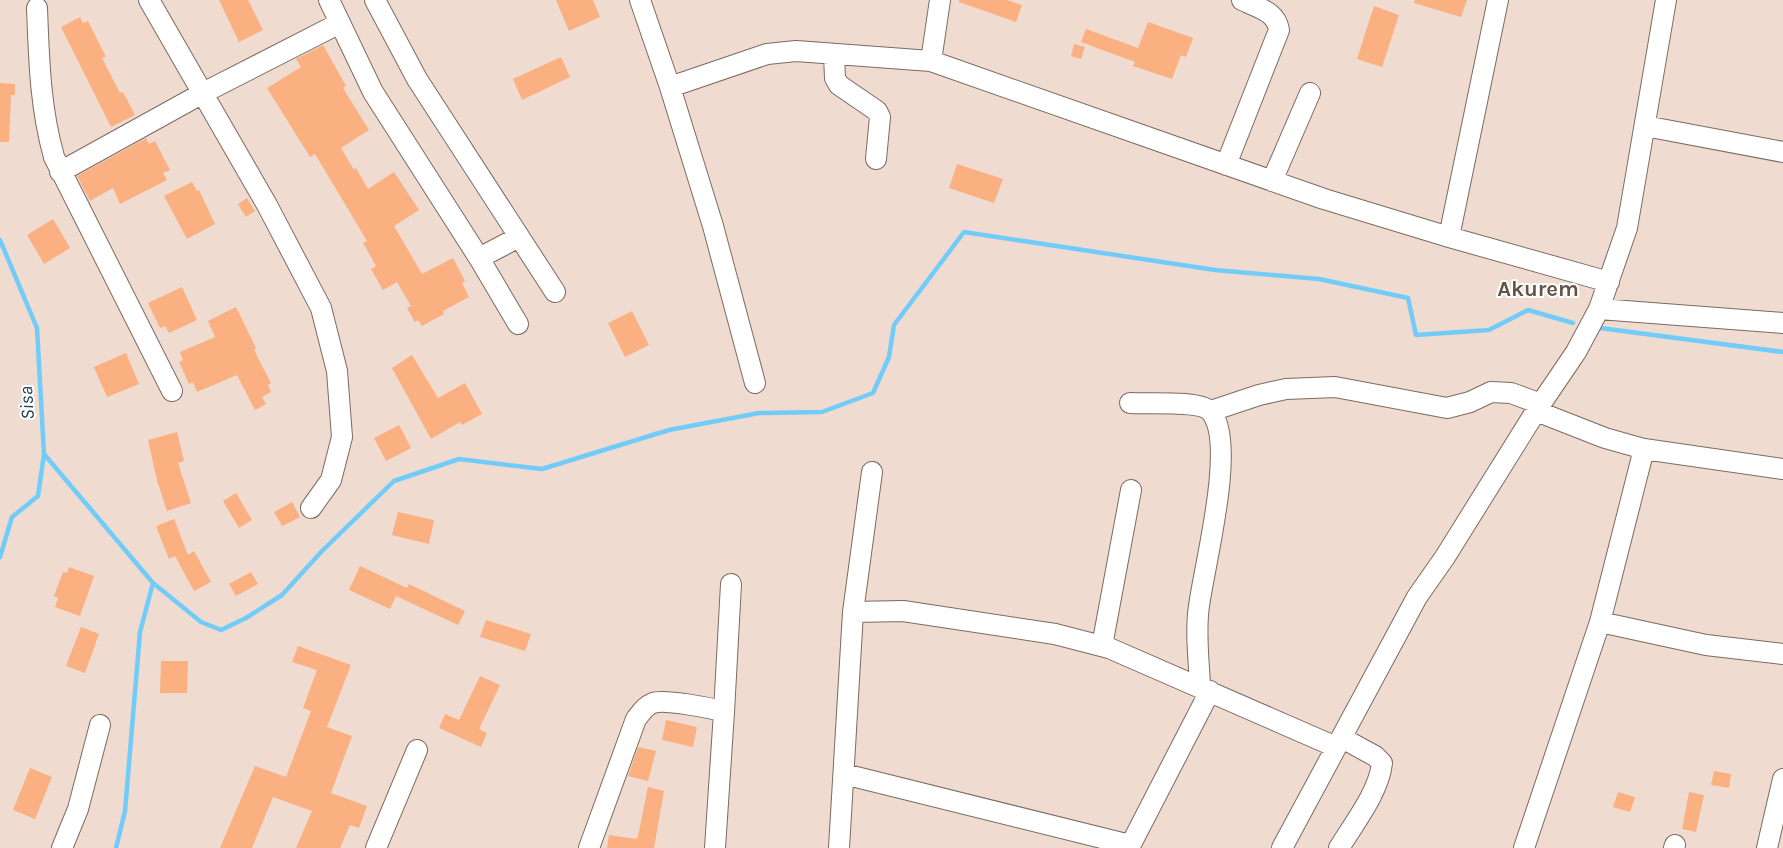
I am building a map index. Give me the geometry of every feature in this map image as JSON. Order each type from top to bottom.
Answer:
[{"type":"street","points":[[149,0],[267,205],[321,308],[337,371],[342,437],[331,480],[311,508]]},
{"type":"street","points":[[329,0],[373,92],[479,258],[518,324]]},
{"type":"street","points":[[375,0],[417,79],[555,292]]},
{"type":"street","points":[[640,0],[670,87],[713,226],[755,383]]},
{"type":"street","points":[[931,61],[940,0]]},
{"type":"street","points":[[1226,165],[1279,30],[1277,20],[1270,13],[1242,0]]},
{"type":"street","points":[[1449,237],[1498,0]]},
{"type":"street","points":[[1282,848],[1417,597],[1445,557],[1576,352],[1599,309],[1610,282],[1627,228],[1666,0]]},
{"type":"street","points":[[37,8],[44,124],[60,172],[172,391]]},
{"type":"street","points":[[60,172],[202,92],[340,22]]},
{"type":"street","points":[[670,87],[767,54],[796,51],[931,61],[1272,181],[1449,237],[1610,282]]},
{"type":"street","points":[[834,55],[835,78],[839,85],[877,111],[880,118],[876,159]]},
{"type":"street","points":[[1272,181],[1310,93]]},
{"type":"street","points":[[1645,126],[1783,152]]},
{"type":"street","points":[[479,258],[519,237]]},
{"type":"street","points":[[1599,309],[1783,323]]},
{"type":"street","points":[[1211,411],[1259,395],[1286,389],[1335,387],[1447,408],[1470,402],[1491,392],[1511,393],[1605,438],[1644,449],[1783,469]]},
{"type":"street","points":[[844,774],[1129,846],[1205,688],[1198,608],[1219,496],[1220,427],[1211,411],[1198,405],[1130,403]]},
{"type":"street","points":[[1524,848],[1600,622],[1644,449]]},
{"type":"street","points":[[839,848],[853,612],[872,472]]},
{"type":"street","points":[[1102,646],[1131,490]]},
{"type":"street","points":[[715,848],[731,584]]},
{"type":"street","points":[[853,612],[903,611],[1056,634],[1102,646],[1375,756],[1382,762],[1381,772],[1339,848]]},
{"type":"street","points":[[1600,622],[1706,645],[1783,654]]},
{"type":"street","points":[[589,848],[636,719],[645,708],[655,702],[710,707],[724,712]]},
{"type":"street","points":[[62,848],[78,809],[100,725]]},
{"type":"street","points":[[376,848],[417,750]]},
{"type":"street","points":[[1772,847],[1783,779]]},
{"type":"building","points":[[219,0],[248,0],[263,30],[239,42]]},
{"type":"building","points":[[556,0],[593,0],[600,17],[569,31]]},
{"type":"building","points":[[959,0],[1007,0],[1022,5],[1016,22],[959,2]]},
{"type":"building","points":[[1415,0],[1467,0],[1461,17],[1414,3]]},
{"type":"building","points":[[1374,6],[1399,15],[1382,67],[1357,59]]},
{"type":"building","points":[[80,17],[83,23],[88,21],[106,57],[102,58],[120,93],[123,92],[135,115],[111,127],[61,27]]},
{"type":"building","points":[[1148,22],[1193,38],[1186,57],[1181,55],[1172,79],[1133,66],[1135,62],[1081,42],[1086,29],[1138,48]]},
{"type":"building","points":[[1074,44],[1085,47],[1081,59],[1071,56]]},
{"type":"building","points":[[323,45],[346,86],[343,88],[369,130],[341,148],[354,170],[356,168],[368,189],[394,172],[419,210],[394,226],[422,274],[453,258],[465,281],[462,283],[469,297],[443,311],[444,314],[422,326],[418,320],[415,322],[407,308],[411,306],[397,282],[383,290],[371,269],[376,266],[363,243],[367,241],[315,154],[310,157],[267,88],[301,67],[296,59]]},
{"type":"building","points":[[561,57],[570,77],[522,100],[513,79]]},
{"type":"building","points":[[0,83],[15,84],[15,95],[11,95],[9,142],[0,142]]},
{"type":"building","points":[[146,138],[149,144],[155,141],[170,170],[163,173],[167,180],[120,204],[113,188],[90,201],[77,176]]},
{"type":"building","points":[[957,164],[1003,179],[994,203],[949,188]]},
{"type":"building","points":[[192,182],[197,191],[199,190],[215,224],[187,239],[164,196]]},
{"type":"building","points":[[247,198],[255,211],[246,217],[238,204]]},
{"type":"building","points":[[53,219],[70,248],[44,264],[27,235]]},
{"type":"building","points":[[182,287],[197,320],[169,333],[165,326],[160,328],[148,303]]},
{"type":"building","points":[[236,307],[256,348],[254,350],[271,383],[268,385],[271,392],[262,397],[266,404],[255,410],[237,375],[197,392],[193,382],[189,384],[179,362],[183,360],[180,352],[215,337],[208,321]]},
{"type":"building","points":[[632,311],[649,345],[625,357],[608,323]]},
{"type":"building","points":[[126,353],[139,384],[107,397],[94,367]]},
{"type":"building","points":[[412,355],[438,398],[465,383],[482,414],[462,425],[460,422],[431,439],[392,368]]},
{"type":"building","points":[[399,425],[411,448],[386,461],[374,438]]},
{"type":"building","points":[[177,432],[184,461],[178,463],[191,503],[167,511],[157,480],[148,440]]},
{"type":"building","points":[[236,493],[252,520],[239,528],[223,501]]},
{"type":"building","points":[[292,502],[300,517],[282,526],[274,512]]},
{"type":"building","points":[[398,512],[434,520],[429,544],[392,535]]},
{"type":"building","points":[[174,519],[188,555],[194,551],[211,582],[194,591],[175,556],[169,559],[156,526]]},
{"type":"building","points":[[360,566],[407,588],[409,584],[465,611],[458,625],[396,596],[390,609],[349,590]]},
{"type":"building","points":[[69,567],[94,576],[80,616],[55,607],[58,598],[54,596],[63,572],[67,573]]},
{"type":"building","points":[[251,572],[258,584],[236,596],[229,584]]},
{"type":"building","points":[[486,620],[531,634],[525,651],[480,637]]},
{"type":"building","points":[[81,627],[99,634],[85,673],[66,666]]},
{"type":"building","points":[[298,646],[351,665],[327,727],[352,736],[331,793],[367,806],[359,828],[350,825],[340,848],[296,848],[312,811],[273,797],[252,848],[220,848],[255,766],[286,777],[311,711],[303,708],[317,670],[292,662]]},
{"type":"building","points":[[161,661],[188,661],[187,693],[160,693]]},
{"type":"building","points":[[480,676],[500,685],[479,729],[487,733],[481,747],[439,728],[445,714],[459,720]]},
{"type":"building","points":[[666,720],[697,727],[693,747],[662,740]]},
{"type":"building","points":[[638,747],[656,751],[648,781],[628,776]]},
{"type":"building","points":[[30,768],[52,777],[35,819],[13,810]]},
{"type":"building","points":[[1714,771],[1731,774],[1729,788],[1711,785]]},
{"type":"building","points":[[648,787],[664,791],[654,848],[607,848],[609,835],[636,839]]},
{"type":"building","points":[[1618,792],[1635,797],[1630,812],[1613,807]]},
{"type":"building","points":[[1689,792],[1704,795],[1696,832],[1682,829]]},
{"type":"waterway","points":[[44,454],[153,583],[201,622],[221,630],[246,618],[282,595],[322,551],[394,481],[459,459],[542,469],[669,430],[759,413],[822,412],[873,393],[889,357],[894,325],[964,232],[1215,270],[1319,279],[1408,298],[1416,335],[1489,330],[1528,310],[1573,323]]},
{"type":"waterway","name":"Sisa","points":[[0,240],[37,328],[44,454],[38,496],[12,517],[0,557]]},
{"type":"waterway","points":[[1600,328],[1783,352]]},
{"type":"waterway","points":[[116,848],[125,811],[140,632],[153,583]]},
{"type":"district","name":"Akurem","points":[[1538,288]]}]
